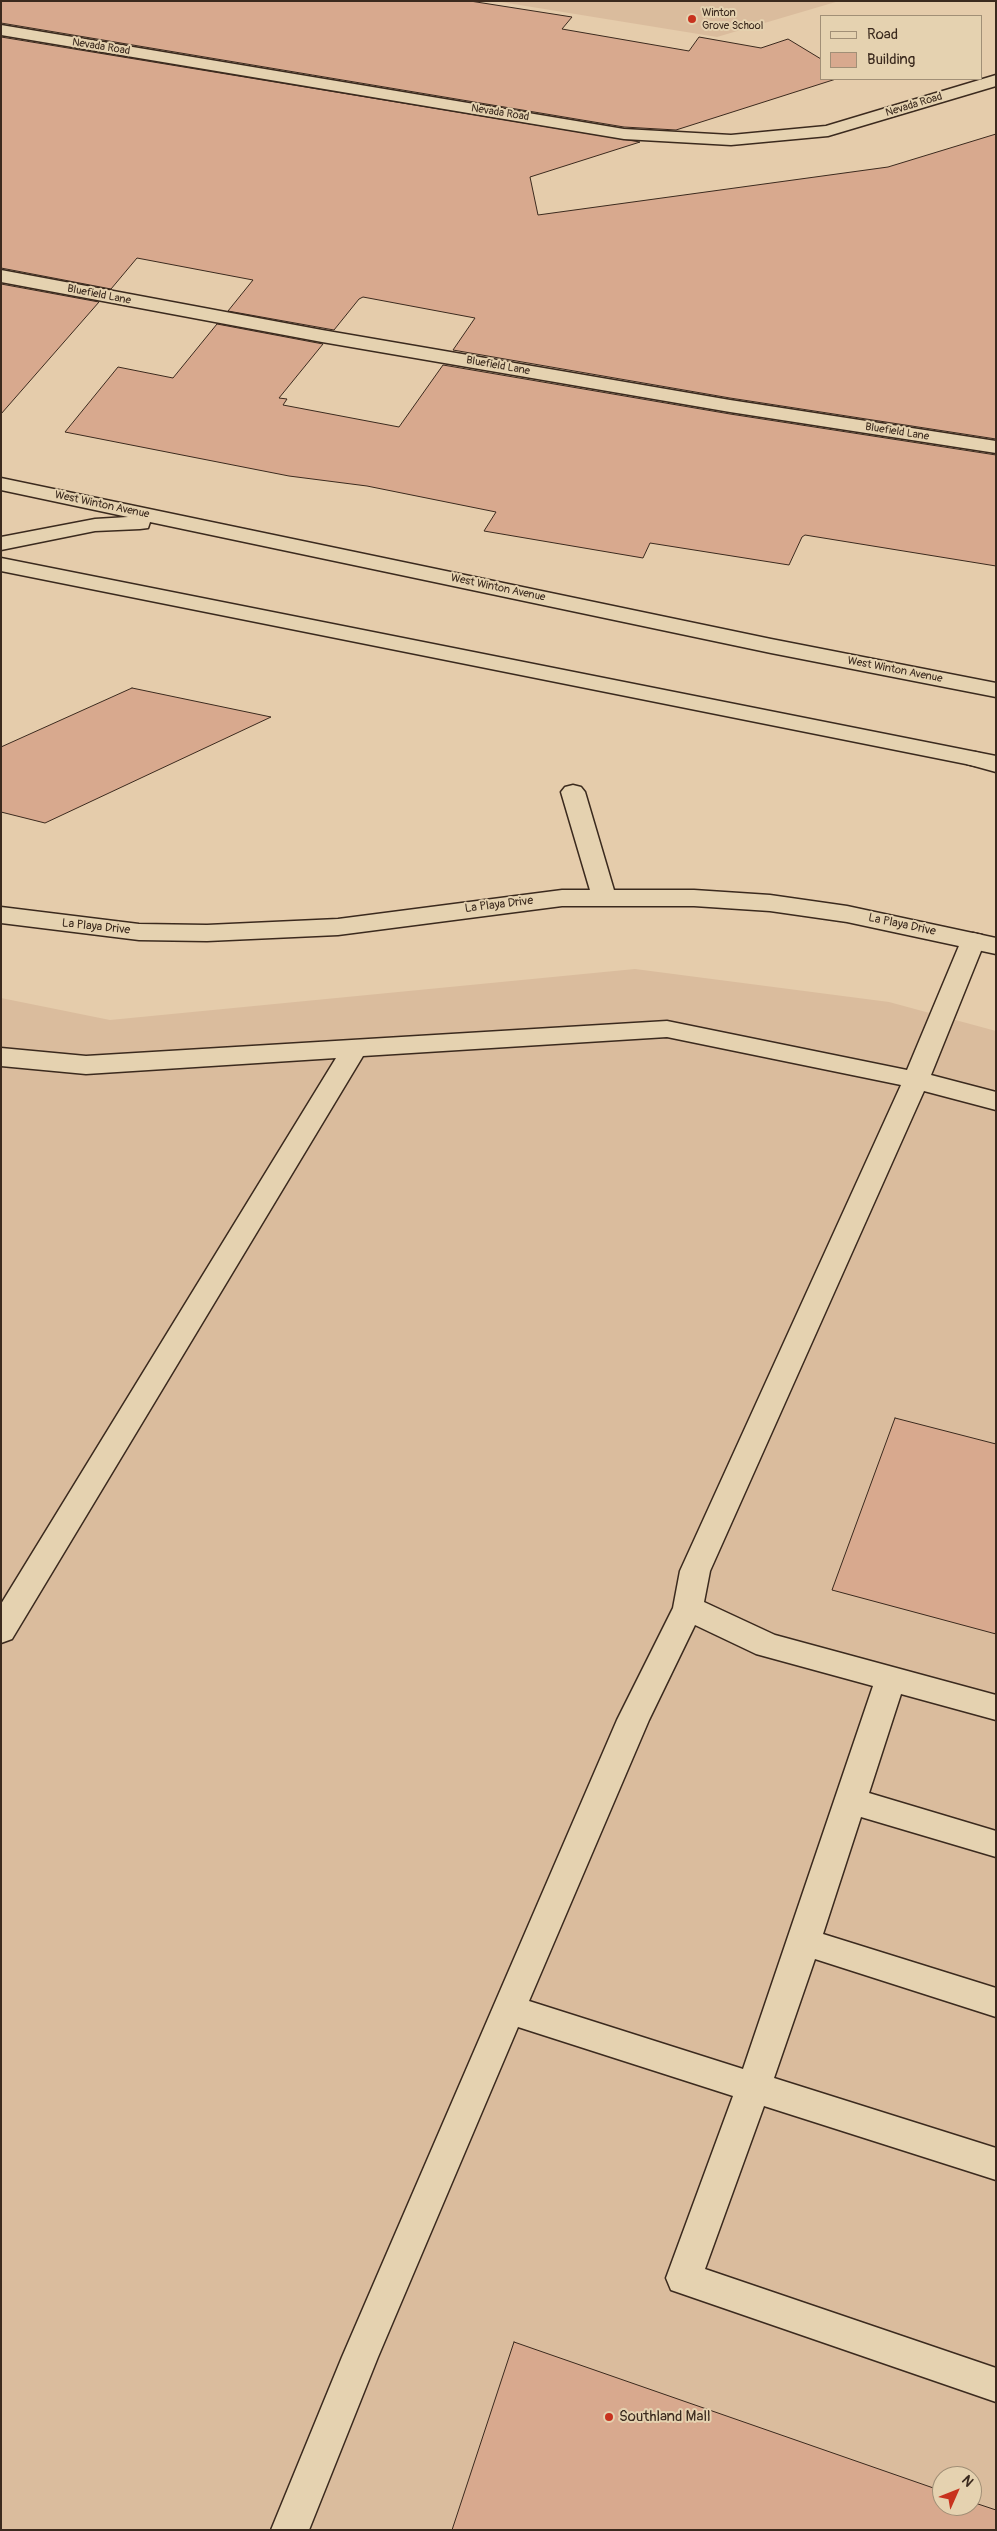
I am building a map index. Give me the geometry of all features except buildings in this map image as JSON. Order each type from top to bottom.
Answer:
[{"type":"main road","name":"Nevada Road","points":[[1,30],[624,134],[731,140],[828,131],[996,80]]},
{"type":"main road","name":"Bluefield Lane","points":[[1,276],[341,339],[730,406],[996,447]]},
{"type":"main road","name":"West Winton Avenue","points":[[1,484],[761,644],[996,690]]},
{"type":"main road","points":[[1,544],[95,525],[179,521]]},
{"type":"main road","points":[[1,564],[989,762]]},
{"type":"main road","points":[[573,792],[604,897]]},
{"type":"main road","name":"La Playa Drive","points":[[1,915],[69,925],[139,932],[255,932],[346,926],[518,901],[604,897],[732,900],[810,908],[886,921],[984,943]]},
{"type":"main road","points":[[290,2530],[364,2348],[633,1720],[688,1608],[695,1571],[916,1080],[984,943]]},
{"type":"main road","points":[[1,1057],[86,1065],[667,1029],[916,1080],[996,1101]]},
{"type":"main road","points":[[1,1630],[355,1048]]},
{"type":"main road","points":[[688,1608],[767,1645],[996,1708]]},
{"type":"main road","points":[[891,1678],[805,1942],[684,2278],[996,2385]]},
{"type":"main road","points":[[850,1801],[996,1844]]},
{"type":"main road","points":[[805,1942],[996,2003]]},
{"type":"main road","points":[[510,2010],[996,2164]]},
{"type":"shaded area","name":"Winton Grove School","points":[[495,1],[839,1],[717,37]]},
{"type":"shaded area","points":[[635,969],[889,1002],[996,1031],[996,2530],[1,2530],[1,998],[110,1020]]},
{"type":"place","name":"Winton Grove School","points":[[692,19]]},
{"type":"place","name":"Southland Mall","points":[[609,2417]]}]
